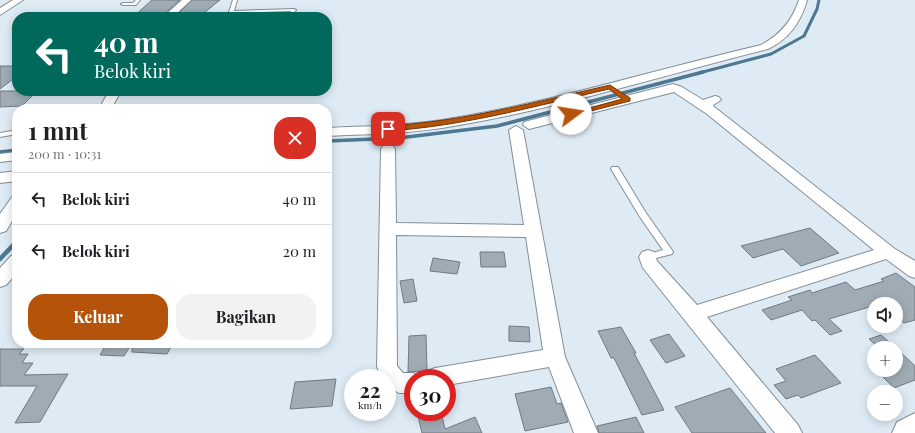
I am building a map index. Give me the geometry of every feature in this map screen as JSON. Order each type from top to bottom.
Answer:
[{"type":"street","points":[[0,12],[19,0]]},
{"type":"street","points":[[174,12],[187,0]]},
{"type":"street","points":[[332,132],[442,124],[613,89],[773,43],[779,39],[797,19],[803,0]]},
{"type":"street","points":[[586,433],[555,357],[534,231],[522,128],[674,88],[678,89],[711,104],[889,253],[915,271]]},
{"type":"street","points":[[613,89],[627,100]]},
{"type":"street","points":[[388,150],[387,366],[391,376],[399,383],[404,383]]},
{"type":"street","points":[[0,158],[12,157]]},
{"type":"street","points":[[0,178],[12,177]]},
{"type":"street","points":[[0,227],[12,209]]},
{"type":"street","points":[[388,229],[534,231]]},
{"type":"street","points":[[693,314],[857,261],[889,253]]},
{"type":"street","points":[[648,257],[649,263],[693,314],[711,338],[790,433]]},
{"type":"street","points":[[0,280],[12,266]]},
{"type":"street","points":[[456,374],[555,357]]},
{"type":"street","points":[[908,433],[915,429]]},
{"type":"lane","points":[[122,4],[134,4],[138,0]]},
{"type":"lane","points":[[235,0],[231,12],[294,10],[293,12]]},
{"type":"lane","points":[[0,135],[12,133]]},
{"type":"lane","points":[[615,169],[643,215],[669,252],[648,257]]},
{"type":"building","points":[[152,0],[180,0],[166,12],[139,12]]},
{"type":"building","points":[[192,0],[220,0],[205,12],[180,12]]},
{"type":"building","points":[[0,66],[12,66],[12,80],[0,89]]},
{"type":"building","points":[[0,91],[12,91],[12,96],[32,96],[24,104],[12,104],[12,106],[0,107]]},
{"type":"building","points":[[810,228],[839,253],[801,266],[783,249],[753,258],[741,246]]},
{"type":"building","points":[[480,252],[504,252],[506,267],[481,267]]},
{"type":"building","points":[[433,258],[460,262],[457,274],[430,271]]},
{"type":"building","points":[[896,273],[915,287],[915,320],[903,322],[903,297],[867,297],[867,308],[829,319],[842,331],[830,335],[815,320],[812,321],[802,310],[771,320],[762,310],[792,300],[788,297],[810,290],[812,293],[846,282],[855,290],[884,281],[881,279]]},
{"type":"building","points":[[413,279],[417,301],[404,303],[400,281]]},
{"type":"building","points":[[509,326],[529,327],[530,342],[509,341]]},
{"type":"building","points":[[621,327],[636,353],[634,353],[664,410],[642,415],[614,358],[611,358],[598,331]]},
{"type":"building","points":[[669,334],[685,356],[666,363],[650,340]]},
{"type":"building","points":[[426,335],[427,369],[408,369],[409,336]]},
{"type":"building","points":[[881,335],[888,341],[871,341],[869,339]]},
{"type":"building","points":[[104,348],[129,348],[124,356],[100,355]]},
{"type":"building","points":[[132,348],[170,348],[167,354],[132,352]]},
{"type":"building","points":[[0,349],[24,349],[19,354],[28,354],[22,363],[33,363],[24,375],[68,374],[40,422],[15,423],[37,386],[0,386]]},
{"type":"building","points":[[815,355],[841,383],[801,398],[798,395],[786,399],[774,385],[786,381],[776,369]]},
{"type":"building","points":[[903,355],[915,366],[915,380],[902,385],[891,385],[883,377],[903,377]]},
{"type":"building","points":[[336,379],[332,406],[290,409],[295,382]]},
{"type":"building","points":[[551,387],[557,404],[561,403],[568,422],[525,431],[515,394]]},
{"type":"building","points":[[730,388],[766,433],[692,433],[675,407]]},
{"type":"building","points":[[475,417],[482,433],[422,433],[419,421],[443,421],[445,429]]},
{"type":"building","points":[[636,417],[644,433],[599,433],[597,426]]},
{"type":"waterway","points":[[699,73],[771,54],[804,36],[817,9],[819,0]]},
{"type":"waterway","points":[[332,141],[399,138],[497,126],[703,72]]},
{"type":"waterway","points":[[0,152],[12,151]]},
{"type":"waterway","points":[[0,259],[12,246]]},
{"type":"route","points":[[388,129],[429,126],[470,119],[610,87],[627,100],[571,114]]}]
